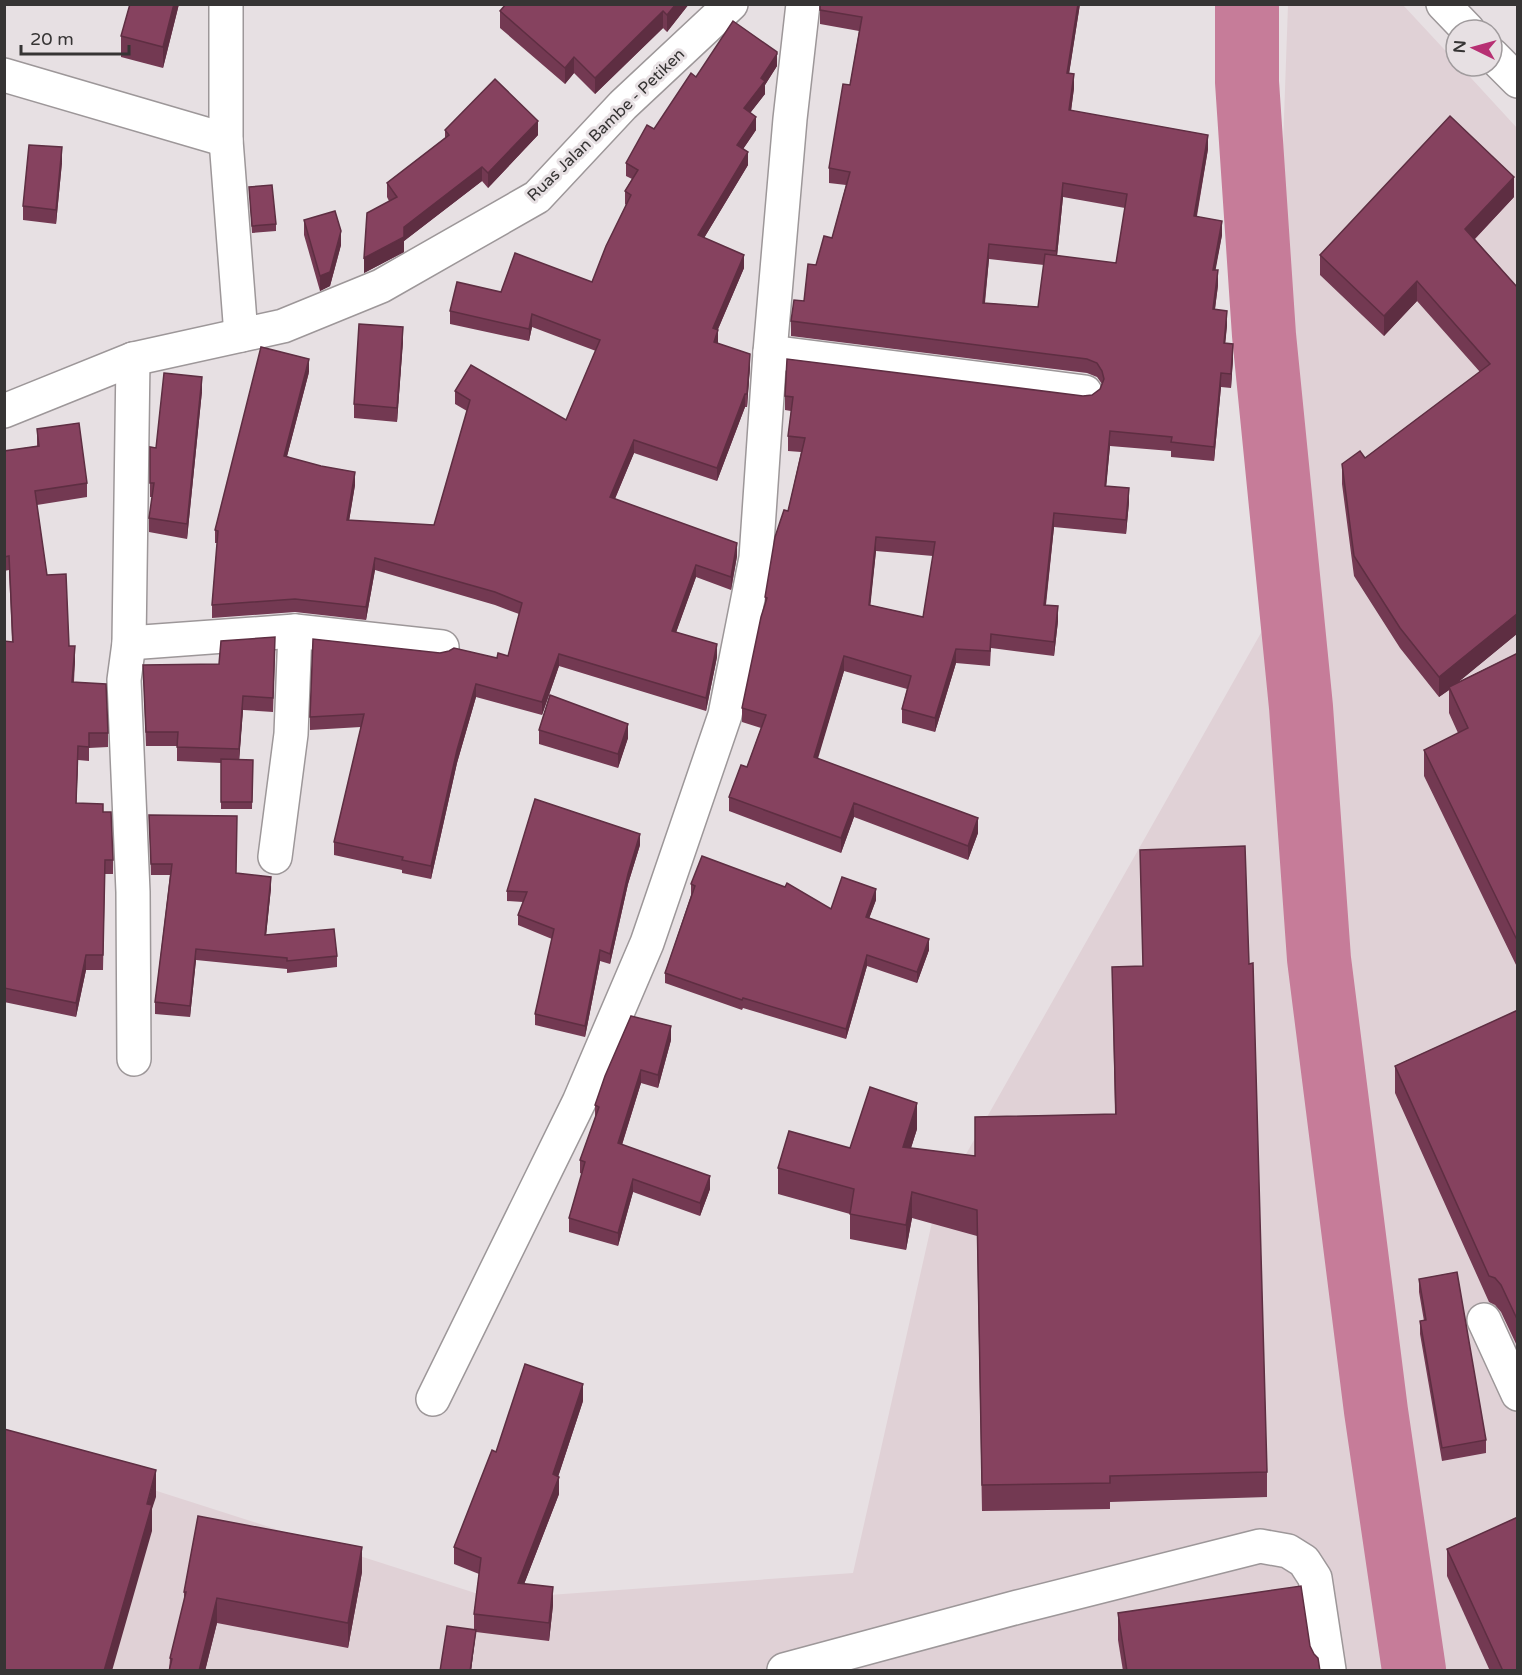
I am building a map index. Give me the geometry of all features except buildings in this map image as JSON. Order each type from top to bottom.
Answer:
[{"type":"street","points":[[226,4],[226,140],[241,335]]},
{"type":"street","name":"Ruas Jalan Bambe - Petiken","points":[[4,411],[133,359],[283,326],[381,286],[537,197],[623,105],[731,4]]},
{"type":"street","points":[[433,1399],[579,1102],[647,943],[725,715],[756,558],[770,352],[790,118],[803,4]]},
{"type":"street","points":[[1443,4],[1456,18]]},
{"type":"street","points":[[1504,67],[1518,81]]},
{"type":"street","points":[[4,75],[226,140]]},
{"type":"street","points":[[770,352],[1084,392]]},
{"type":"street","points":[[133,359],[129,643],[124,680],[134,892],[134,1059]]},
{"type":"street","points":[[129,643],[296,631],[442,647]]},
{"type":"street","points":[[274,857],[291,734],[296,631]]},
{"type":"street","points":[[1484,1320],[1518,1394]]},
{"type":"street","points":[[784,1671],[1018,1607],[1260,1546],[1288,1551],[1304,1561],[1315,1578],[1329,1671]]},
{"type":"shaded area","points":[[1288,5],[1403,5],[1444,49],[1444,78],[1471,78],[1517,128],[1517,1670],[5,1670],[4,1442],[494,1599],[853,1573],[935,1209],[1266,624]]},
{"type":"waterway","points":[[1247,4],[1247,82],[1264,335],[1301,707],[1319,959],[1376,1411],[1414,1670]]}]
